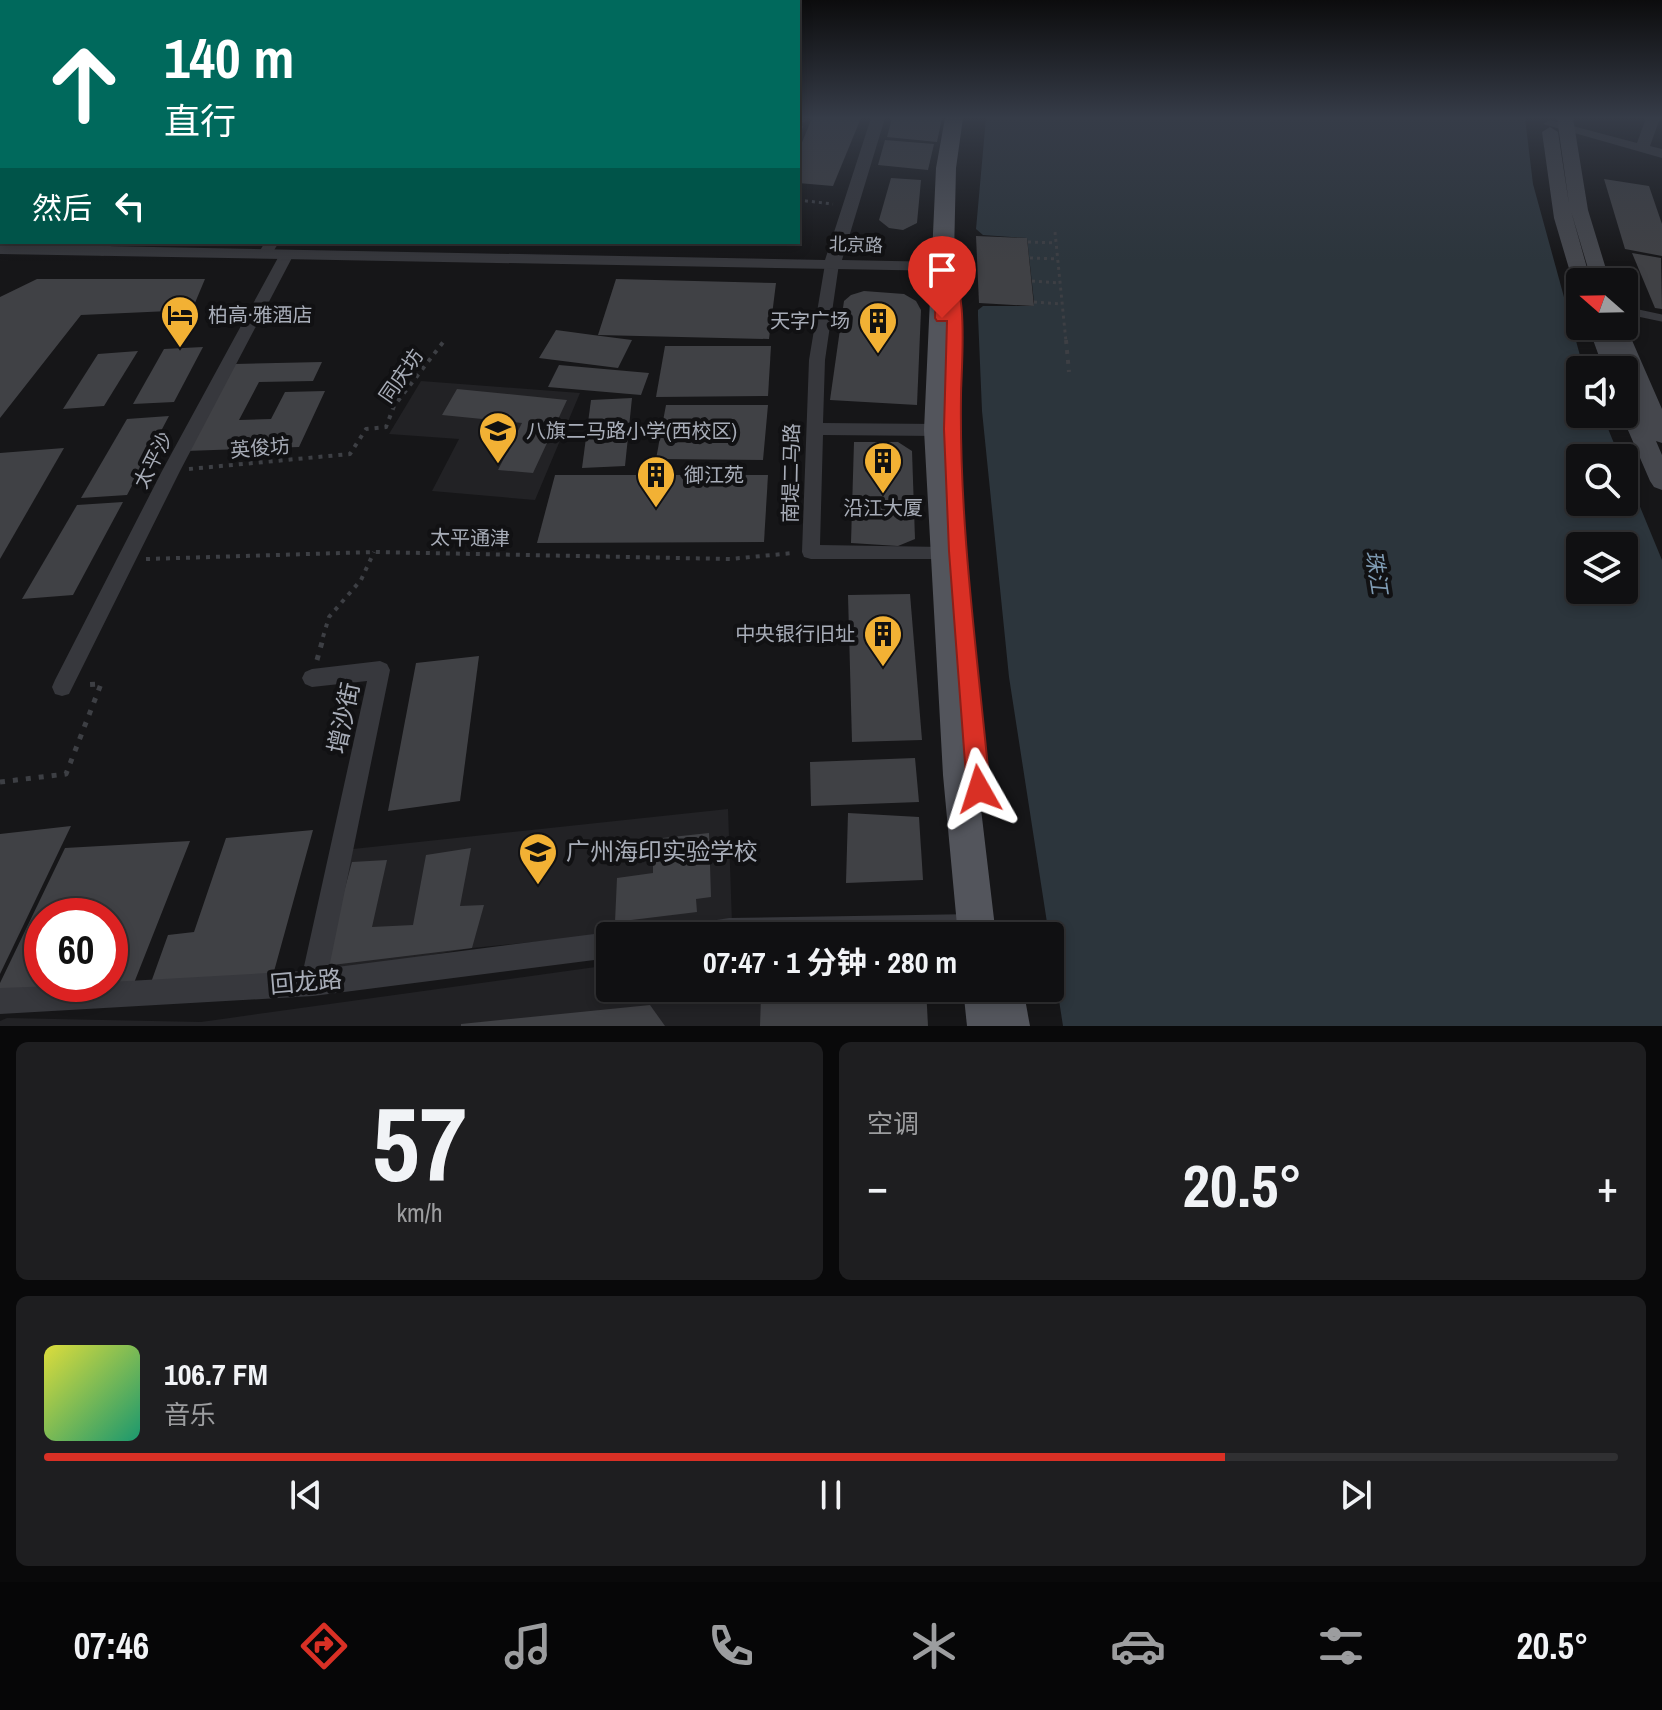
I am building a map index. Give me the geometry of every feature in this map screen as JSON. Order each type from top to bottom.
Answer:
[{"type":"main road","points":[[946,166],[943,267],[943,554],[960,775],[981,922]]},
{"type":"main road","points":[[1553,166],[1563,218],[1578,268]]},
{"type":"main road","points":[[1568,166],[1597,268]]},
{"type":"main road","points":[[1623,340],[1662,435]]},
{"type":"main road","points":[[1638,427],[1662,481]]},
{"type":"main road","points":[[945,430],[972,718],[982,922]]},
{"type":"main road","points":[[985,1002],[988,1026]]},
{"type":"main road","points":[[1005,1002],[1009,1026]]},
{"type":"street","points":[[832,264],[863,166]]},
{"type":"street","name":"北京路","points":[[1,246],[269,248],[287,254],[943,267]]},
{"type":"street","name":"太平沙","points":[[62,687],[171,471],[287,254]]},
{"type":"street","name":"南堤二马路","points":[[811,552],[817,360],[832,264]]},
{"type":"street","points":[[814,429],[945,430]]},
{"type":"street","points":[[811,552],[943,554]]},
{"type":"street","name":"增沙街","points":[[312,678],[380,670],[313,983]]},
{"type":"street","name":"回龙路","points":[[0,1001],[313,983],[596,947]]},
{"type":"lane","points":[[1638,313],[1662,318]]},
{"type":"path","points":[[800,200],[851,206]]},
{"type":"path","points":[[1055,232],[1069,372]]},
{"type":"path","points":[[1028,242],[1056,243]]},
{"type":"path","points":[[1030,258],[1058,259]]},
{"type":"path","points":[[1032,281],[1060,283]]},
{"type":"path","points":[[1034,302],[1062,304]]},
{"type":"path","name":"同庆坊","points":[[350,454],[366,429],[386,427],[394,406],[444,341]]},
{"type":"path","name":"英俊坊","points":[[171,471],[350,454]]},
{"type":"path","name":"太平通津","points":[[127,559],[374,552],[730,559],[811,552]]},
{"type":"path","name":"增沙街","points":[[312,678],[329,617],[361,580],[374,552]]},
{"type":"path","points":[[0,782],[66,774],[101,684],[62,687]]},
{"type":"shaded area","name":"八旗二马路小学(西校区)","points":[[421,381],[580,393],[535,500],[432,491],[459,439],[389,434]]},
{"type":"shaded area","name":"广州海印实验学校","points":[[728,809],[732,922],[596,922],[596,936],[472,948],[322,974],[353,849]]},
{"type":"shaded area","points":[[596,967],[596,1002],[761,1002],[760,1026],[0,1026],[0,1021],[7,1018],[201,1022]]},
{"type":"water","name":"珠江","points":[[982,166],[1531,166],[1566,304],[1566,340],[1576,340],[1580,356],[1566,356],[1566,428],[1608,428],[1614,444],[1566,444],[1566,516],[1638,516],[1638,502],[1662,560],[1662,1026],[1063,1026],[1059,1002],[1064,1002],[1064,922],[1047,922],[1009,677],[982,411],[978,310],[983,306],[1034,306],[1027,238],[983,235],[976,229]]},
{"type":"building","points":[[800,166],[841,166],[833,186],[800,183]]},
{"type":"building","points":[[887,166],[929,166],[928,170]]},
{"type":"building","points":[[891,178],[921,180],[917,223],[903,230],[889,228],[879,220]]},
{"type":"building","points":[[1604,179],[1649,186],[1662,224],[1662,256],[1625,249]]},
{"type":"building","points":[[976,236],[1027,238],[1034,306],[979,303]]},
{"type":"building","points":[[1632,253],[1661,258],[1662,309],[1655,308]]},
{"type":"building","points":[[37,279],[205,279],[192,310],[81,315],[0,418],[0,297]]},
{"type":"building","points":[[616,279],[776,283],[769,339],[598,335]]},
{"type":"building","name":"天字广场","points":[[864,291],[904,294],[916,301],[921,310],[917,405],[830,400],[844,301]]},
{"type":"building","points":[[556,330],[632,340],[618,368],[539,358]]},
{"type":"building","points":[[665,346],[771,346],[768,396],[656,397]]},
{"type":"building","points":[[203,347],[174,402],[133,404],[164,349]]},
{"type":"building","points":[[138,351],[104,406],[63,409],[98,354]]},
{"type":"building","points":[[322,362],[313,381],[259,382],[239,420],[271,419],[285,392],[325,391],[299,447],[186,451],[235,364]]},
{"type":"building","points":[[559,365],[649,373],[641,395],[548,387]]},
{"type":"building","points":[[457,389],[567,400],[533,473],[498,470],[522,423],[442,415]]},
{"type":"building","points":[[632,398],[625,466],[582,468],[591,400]]},
{"type":"building","points":[[666,405],[768,405],[763,460],[656,459]]},
{"type":"building","points":[[169,416],[127,495],[81,498],[127,419]]},
{"type":"building","name":"沿江大厦","points":[[854,442],[898,442],[912,451],[915,539],[898,546],[851,543]]},
{"type":"building","points":[[64,448],[0,559],[0,453]]},
{"type":"building","name":"御江苑","points":[[555,475],[768,475],[764,542],[537,543]]},
{"type":"building","points":[[123,502],[73,595],[22,599],[77,505]]},
{"type":"building","name":"中央银行旧址","points":[[910,594],[922,740],[852,742],[848,595]]},
{"type":"building","points":[[479,656],[460,801],[388,811],[416,663]]},
{"type":"building","points":[[915,758],[919,802],[811,806],[810,762]]},
{"type":"building","points":[[848,813],[919,817],[923,880],[846,883]]},
{"type":"building","points":[[71,826],[36,898],[24,898],[24,924],[0,974],[0,834]]},
{"type":"building","points":[[313,830],[273,975],[149,988],[168,935],[194,932],[226,838]]},
{"type":"building","points":[[709,833],[711,897],[696,899],[697,912],[615,922],[617,878],[653,873],[653,839]]},
{"type":"building","points":[[190,841],[134,983],[128,984],[128,898],[41,898],[65,848]]},
{"type":"building","points":[[471,848],[460,906],[484,905],[472,948],[324,966],[352,862],[387,860],[372,927],[413,925],[426,855]]},
{"type":"building","points":[[24,933],[24,990],[0,991],[0,983]]},
{"type":"building","points":[[761,1002],[927,1002],[928,1026],[760,1026]]},
{"type":"building","points":[[650,1005],[665,1026],[461,1026],[461,1024]]},
{"type":"place","name":"柏高·雅酒店","points":[[180,349]]},
{"type":"place","name":"天字广场","points":[[878,355]]},
{"type":"place","name":"八旗二马路小学(西校区)","points":[[498,465]]},
{"type":"place","name":"沿江大厦","points":[[883,495]]},
{"type":"place","name":"御江苑","points":[[656,509]]},
{"type":"place","name":"中央银行旧址","points":[[883,668]]},
{"type":"place","name":"广州海印实验学校","points":[[538,886]]},
{"type":"route","points":[[942,318],[943,267],[955,293],[952,429],[958,551],[979,789]]}]
